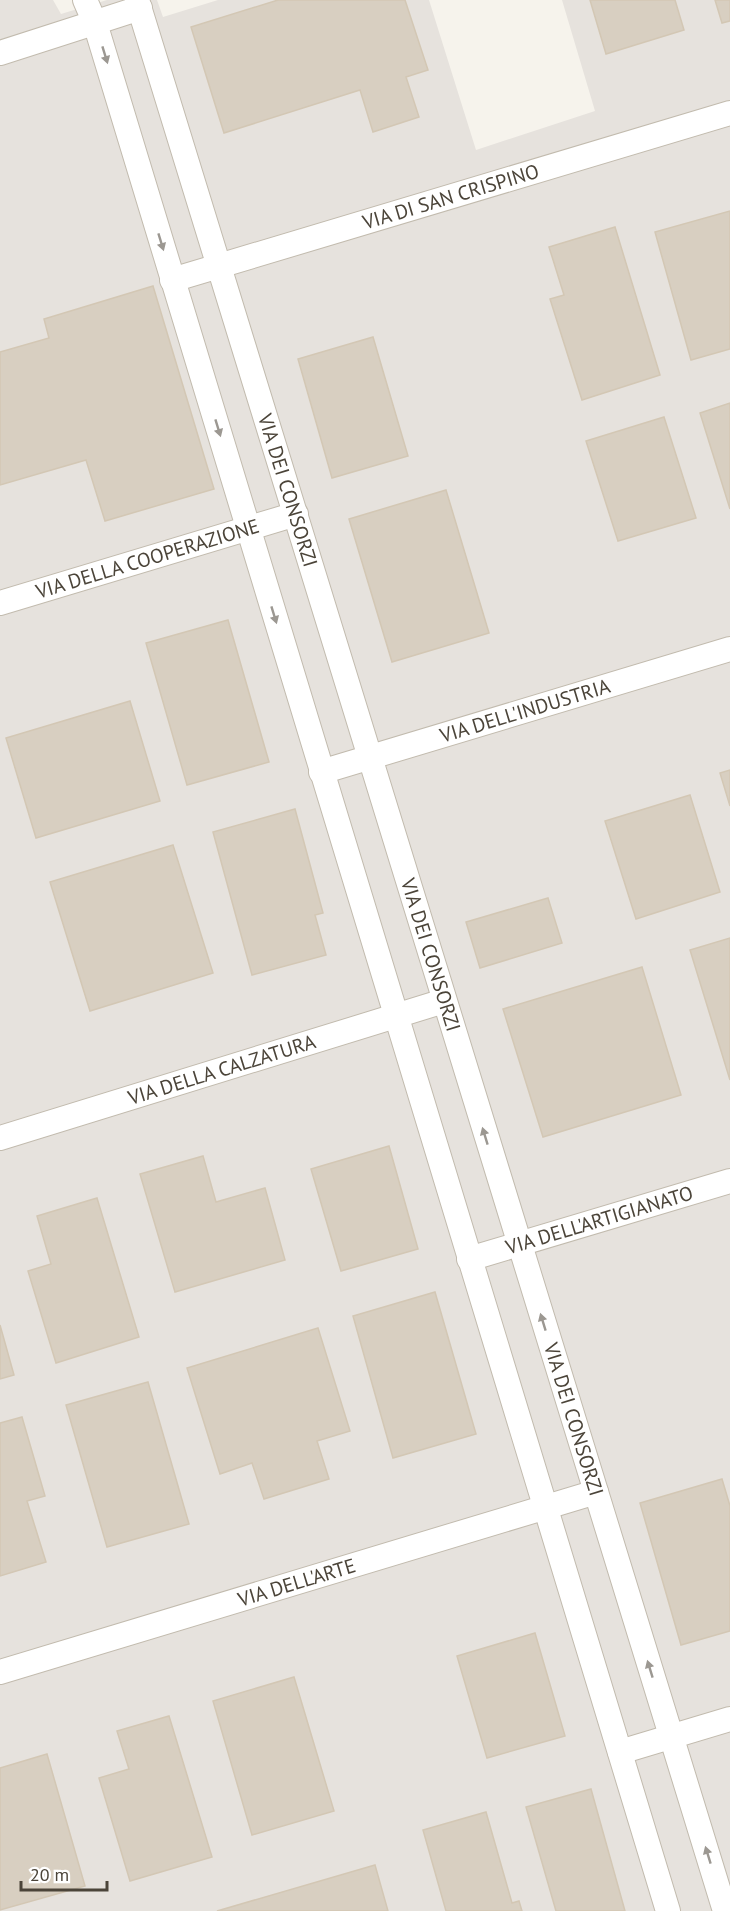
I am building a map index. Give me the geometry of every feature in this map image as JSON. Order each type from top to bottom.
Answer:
[{"type":"street","points":[[85,0],[95,23],[668,1911]]},
{"type":"street","points":[[0,53],[95,23],[138,4]]},
{"type":"street","name":"VIA DEI CONSORZI","points":[[138,4],[725,1911]]},
{"type":"street","name":"VIA DI SAN CRISPINO","points":[[172,280],[219,268],[730,113]]},
{"type":"street","name":"VIA DELLA COOPERAZIONE","points":[[0,603],[296,514]]},
{"type":"street","name":"VIA DELL'INDUSTRIA","points":[[321,772],[730,650]]},
{"type":"street","name":"VIA DELLA CALZATURA","points":[[0,1138],[444,1001]]},
{"type":"street","name":"VIA DELL'ARTIGIANATO","points":[[469,1259],[730,1181]]},
{"type":"street","name":"VIA DELL'ARTE","points":[[0,1672],[596,1492]]},
{"type":"street","points":[[620,1752],[730,1719]]},
{"type":"shaded area","points":[[0,0],[53,0],[61,14],[107,0],[157,0],[163,17],[218,0],[429,0],[476,150],[595,111],[562,0],[730,0],[730,1911],[0,1911]]},
{"type":"building","points":[[278,0],[405,0],[428,70],[406,77],[419,117],[373,132],[360,90],[224,133],[191,27]]},
{"type":"building","points":[[590,0],[675,0],[684,30],[606,54]]},
{"type":"building","points":[[715,0],[730,0],[730,21],[722,23]]},
{"type":"building","points":[[730,211],[730,349],[691,360],[655,232]]},
{"type":"building","points":[[615,227],[660,375],[582,400],[550,299],[564,295],[549,247]]},
{"type":"building","points":[[153,286],[214,489],[105,521],[86,460],[0,485],[0,352],[49,338],[44,319]]},
{"type":"building","points":[[373,337],[408,456],[332,478],[298,359]]},
{"type":"building","points":[[730,403],[730,509],[700,413]]},
{"type":"building","points":[[664,417],[696,518],[618,541],[586,441]]},
{"type":"building","points":[[446,490],[489,633],[392,662],[349,519]]},
{"type":"building","points":[[228,620],[269,762],[187,785],[146,643]]},
{"type":"building","points":[[130,701],[160,801],[36,838],[6,738]]},
{"type":"building","points":[[730,770],[730,806],[720,773]]},
{"type":"building","points":[[690,795],[720,892],[636,919],[605,821]]},
{"type":"building","points":[[295,809],[323,913],[315,915],[326,955],[252,975],[213,832]]},
{"type":"building","points":[[173,845],[213,973],[90,1011],[50,882]]},
{"type":"building","points":[[548,898],[562,943],[480,968],[466,922]]},
{"type":"building","points":[[730,938],[730,1080],[690,950]]},
{"type":"building","points":[[642,967],[681,1095],[543,1137],[503,1009]]},
{"type":"building","points":[[389,1146],[418,1249],[341,1271],[311,1169]]},
{"type":"building","points":[[203,1156],[216,1202],[265,1188],[285,1260],[175,1292],[140,1174]]},
{"type":"building","points":[[97,1198],[139,1337],[56,1363],[28,1271],[51,1264],[37,1216]]},
{"type":"building","points":[[435,1292],[476,1434],[393,1458],[353,1316]]},
{"type":"building","points":[[0,1325],[14,1375],[0,1379]]},
{"type":"building","points":[[318,1328],[350,1431],[317,1441],[329,1479],[264,1499],[252,1463],[220,1474],[187,1368]]},
{"type":"building","points":[[148,1382],[189,1524],[107,1547],[66,1405]]},
{"type":"building","points":[[22,1417],[45,1496],[27,1501],[46,1562],[0,1576],[0,1423]]},
{"type":"building","points":[[722,1479],[730,1506],[730,1631],[681,1645],[640,1503]]},
{"type":"building","points":[[535,1633],[565,1736],[487,1758],[457,1656]]},
{"type":"building","points":[[294,1677],[334,1811],[252,1835],[213,1701]]},
{"type":"building","points":[[169,1716],[212,1857],[130,1881],[99,1778],[129,1769],[117,1731]]},
{"type":"building","points":[[47,1754],[85,1886],[0,1910],[0,1768]]},
{"type":"building","points":[[591,1789],[625,1911],[556,1911],[526,1807]]},
{"type":"building","points":[[486,1812],[512,1903],[519,1901],[522,1911],[446,1911],[423,1830]]},
{"type":"building","points":[[375,1865],[388,1911],[217,1911]]}]
